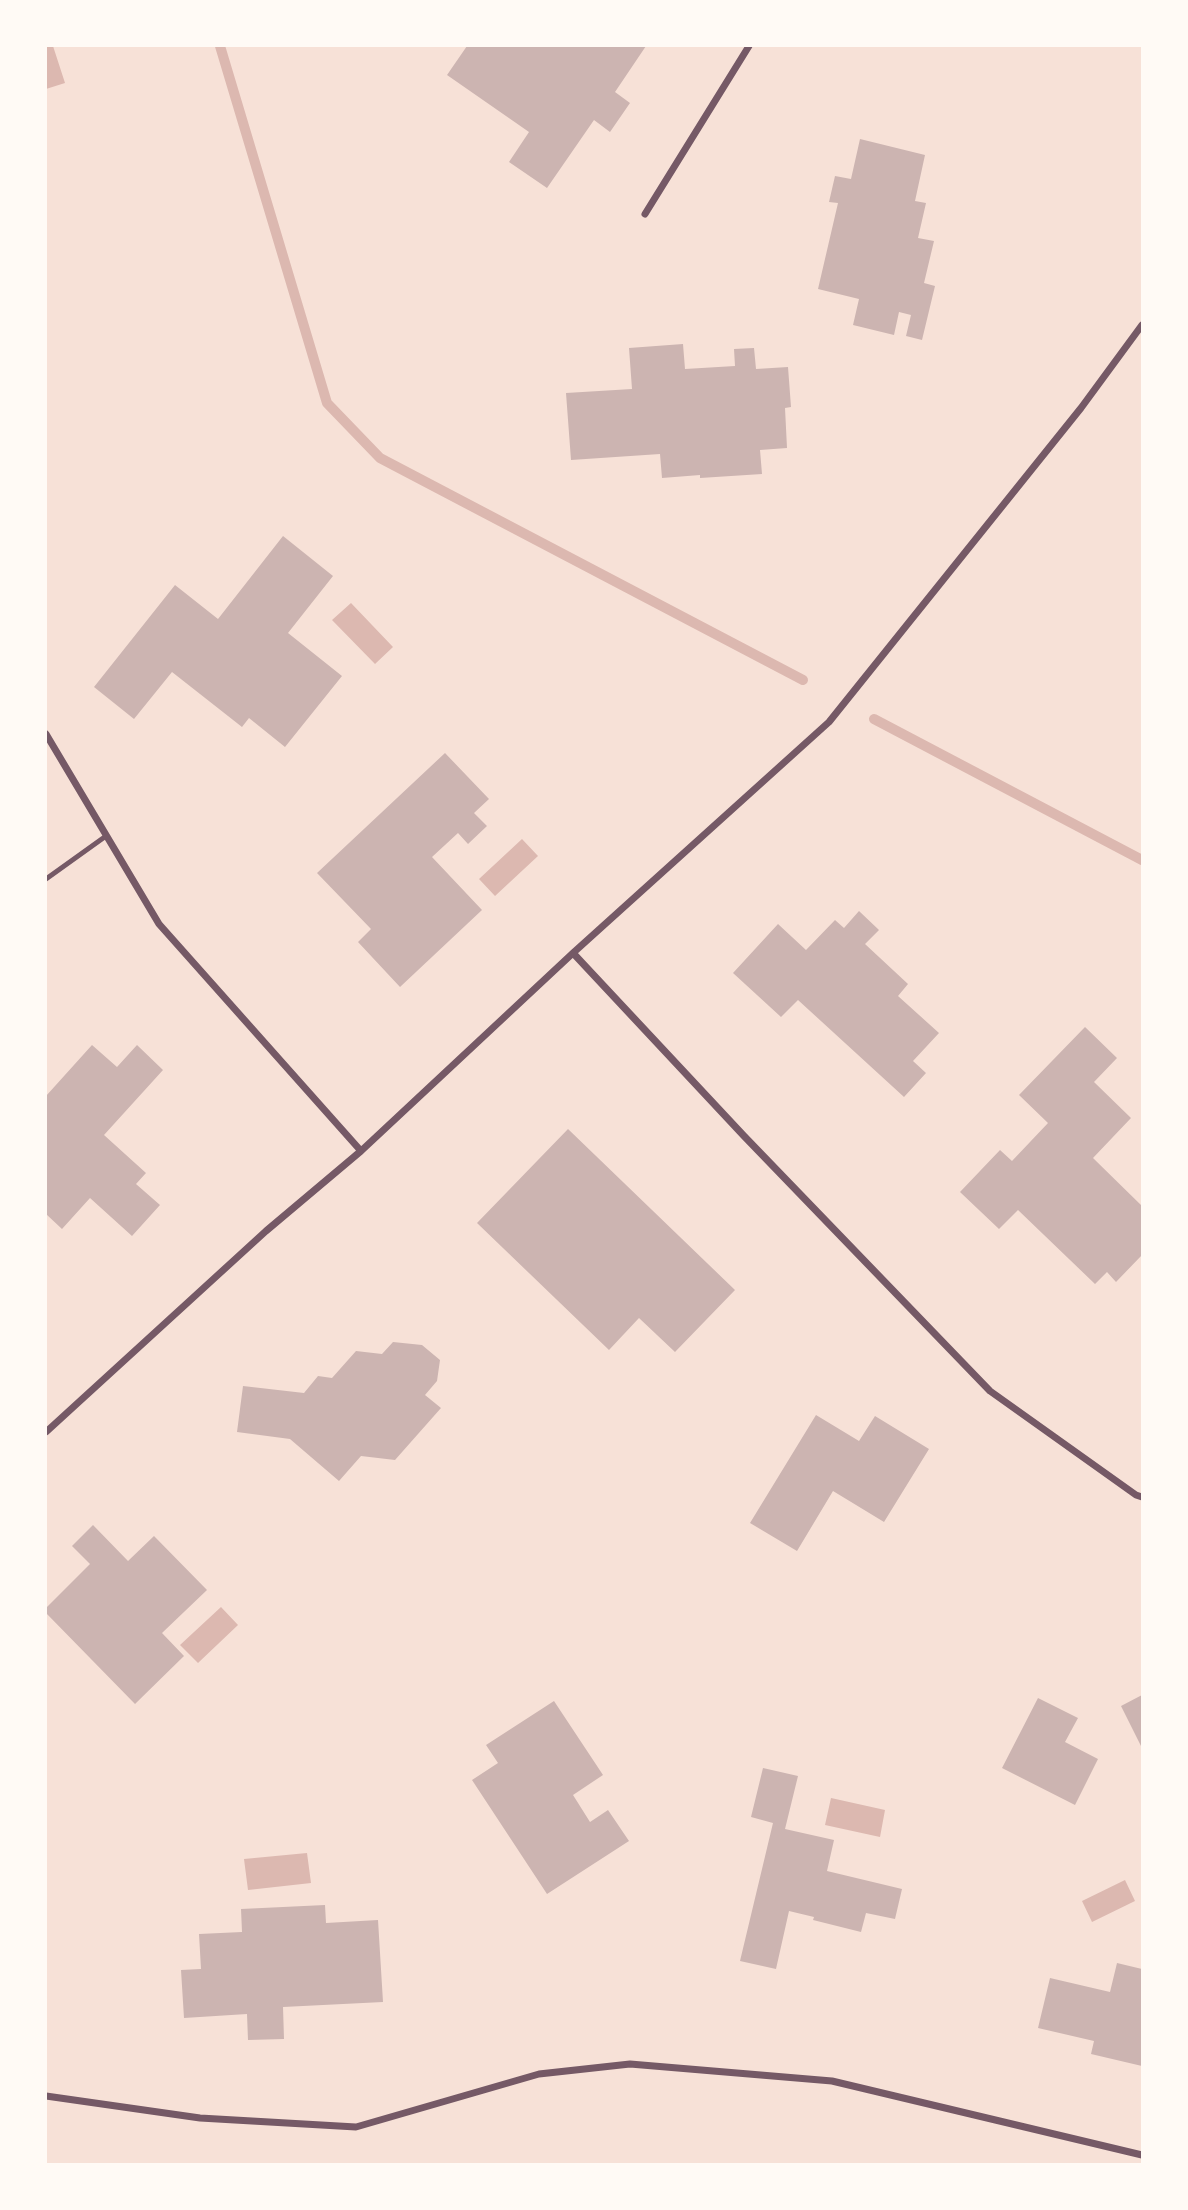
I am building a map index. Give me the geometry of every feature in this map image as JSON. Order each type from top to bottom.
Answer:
[{"type":"street","points":[[645,214],[750,46]]},
{"type":"street","points":[[46,1432],[266,1231],[361,1151],[573,953],[829,722],[1081,408],[1143,326]]},
{"type":"street","points":[[46,734],[159,924],[361,1151]]},
{"type":"street","points":[[573,953],[744,1136],[990,1391],[1136,1495],[1143,1497]]},
{"type":"street","points":[[46,2096],[200,2118],[356,2127],[539,2074],[630,2064],[832,2081],[1143,2155]]},
{"type":"lane","points":[[46,879],[106,836]]},
{"type":"shaded area","points":[[46,46],[53,46],[65,83],[46,89]]},
{"type":"shaded area","points":[[351,603],[393,647],[375,664],[332,620]]},
{"type":"shaded area","points":[[522,839],[538,856],[495,896],[479,879]]},
{"type":"shaded area","points":[[221,1607],[238,1625],[198,1663],[180,1645]]},
{"type":"shaded area","points":[[831,1798],[885,1810],[880,1837],[825,1825]]},
{"type":"shaded area","points":[[307,1853],[311,1883],[248,1890],[244,1859]]},
{"type":"shaded area","points":[[1125,1880],[1135,1901],[1092,1922],[1082,1901]]},
{"type":"building","points":[[467,46],[646,46],[615,92],[630,103],[610,132],[594,120],[547,188],[509,162],[529,132],[447,75]]},
{"type":"building","points":[[860,139],[925,155],[915,201],[926,203],[918,238],[934,241],[924,283],[935,286],[922,340],[906,336],[911,315],[899,312],[894,335],[853,325],[859,299],[818,289],[838,203],[829,202],[835,176],[851,179]]},
{"type":"building","points":[[683,344],[685,369],[735,366],[734,349],[754,348],[756,369],[788,367],[791,407],[785,408],[787,448],[760,450],[762,474],[662,478],[660,454],[571,460],[566,393],[632,389],[629,348]]},
{"type":"building","points":[[283,536],[333,576],[288,633],[342,676],[285,747],[249,718],[242,727],[172,672],[134,719],[94,687],[175,585],[218,619]]},
{"type":"building","points":[[445,753],[489,799],[474,813],[487,826],[468,844],[458,833],[432,857],[482,910],[400,987],[358,942],[371,929],[317,873]]},
{"type":"building","points":[[859,911],[879,930],[865,944],[908,984],[898,996],[939,1033],[913,1061],[926,1073],[904,1097],[798,1000],[781,1017],[733,973],[778,924],[806,950],[835,920],[844,928]]},
{"type":"building","points":[[1085,1027],[1117,1058],[1094,1082],[1131,1118],[1093,1158],[1142,1206],[1142,1255],[1116,1282],[1107,1272],[1095,1284],[1018,1210],[999,1229],[960,1192],[1000,1150],[1012,1161],[1048,1123],[1019,1095]]},
{"type":"building","points":[[92,1045],[117,1067],[137,1045],[163,1070],[104,1135],[146,1173],[136,1184],[160,1205],[132,1236],[90,1198],[62,1229],[46,1214],[46,1096]]},
{"type":"building","points":[[568,1129],[735,1290],[675,1352],[639,1318],[609,1350],[477,1223]]},
{"type":"building","points":[[393,1342],[422,1345],[440,1360],[437,1381],[425,1395],[441,1408],[395,1460],[361,1456],[339,1481],[290,1439],[237,1432],[243,1386],[304,1393],[318,1376],[332,1378],[356,1351],[382,1354]]},
{"type":"building","points":[[816,1415],[859,1441],[875,1416],[929,1449],[884,1522],[833,1491],[797,1551],[750,1523]]},
{"type":"building","points":[[93,1525],[128,1561],[154,1536],[207,1590],[162,1633],[184,1656],[135,1704],[46,1613],[46,1608],[90,1564],[72,1546]]},
{"type":"building","points":[[1142,1695],[1142,1748],[1121,1706]]},
{"type":"building","points":[[1038,1698],[1078,1718],[1065,1742],[1098,1759],[1075,1805],[1002,1768]]},
{"type":"building","points":[[554,1701],[603,1775],[573,1795],[590,1822],[608,1810],[629,1841],[547,1894],[472,1780],[498,1763],[486,1745]]},
{"type":"building","points":[[763,1768],[798,1776],[785,1829],[834,1840],[827,1871],[902,1889],[895,1919],[866,1913],[861,1932],[789,1911],[776,1969],[740,1961],[773,1823],[751,1817]]},
{"type":"building","points":[[325,1905],[326,1923],[378,1920],[383,2002],[283,2007],[284,2039],[248,2040],[247,2014],[184,2018],[181,1970],[201,1969],[199,1934],[242,1932],[241,1909]]},
{"type":"building","points":[[1117,1963],[1142,1969],[1142,2066],[1091,2054],[1094,2041],[1038,2028],[1050,1978],[1110,1992]]},
{"type":"waterway","points":[[220,46],[327,403],[380,458],[803,680]]},
{"type":"waterway","points":[[874,719],[1142,860]]}]
